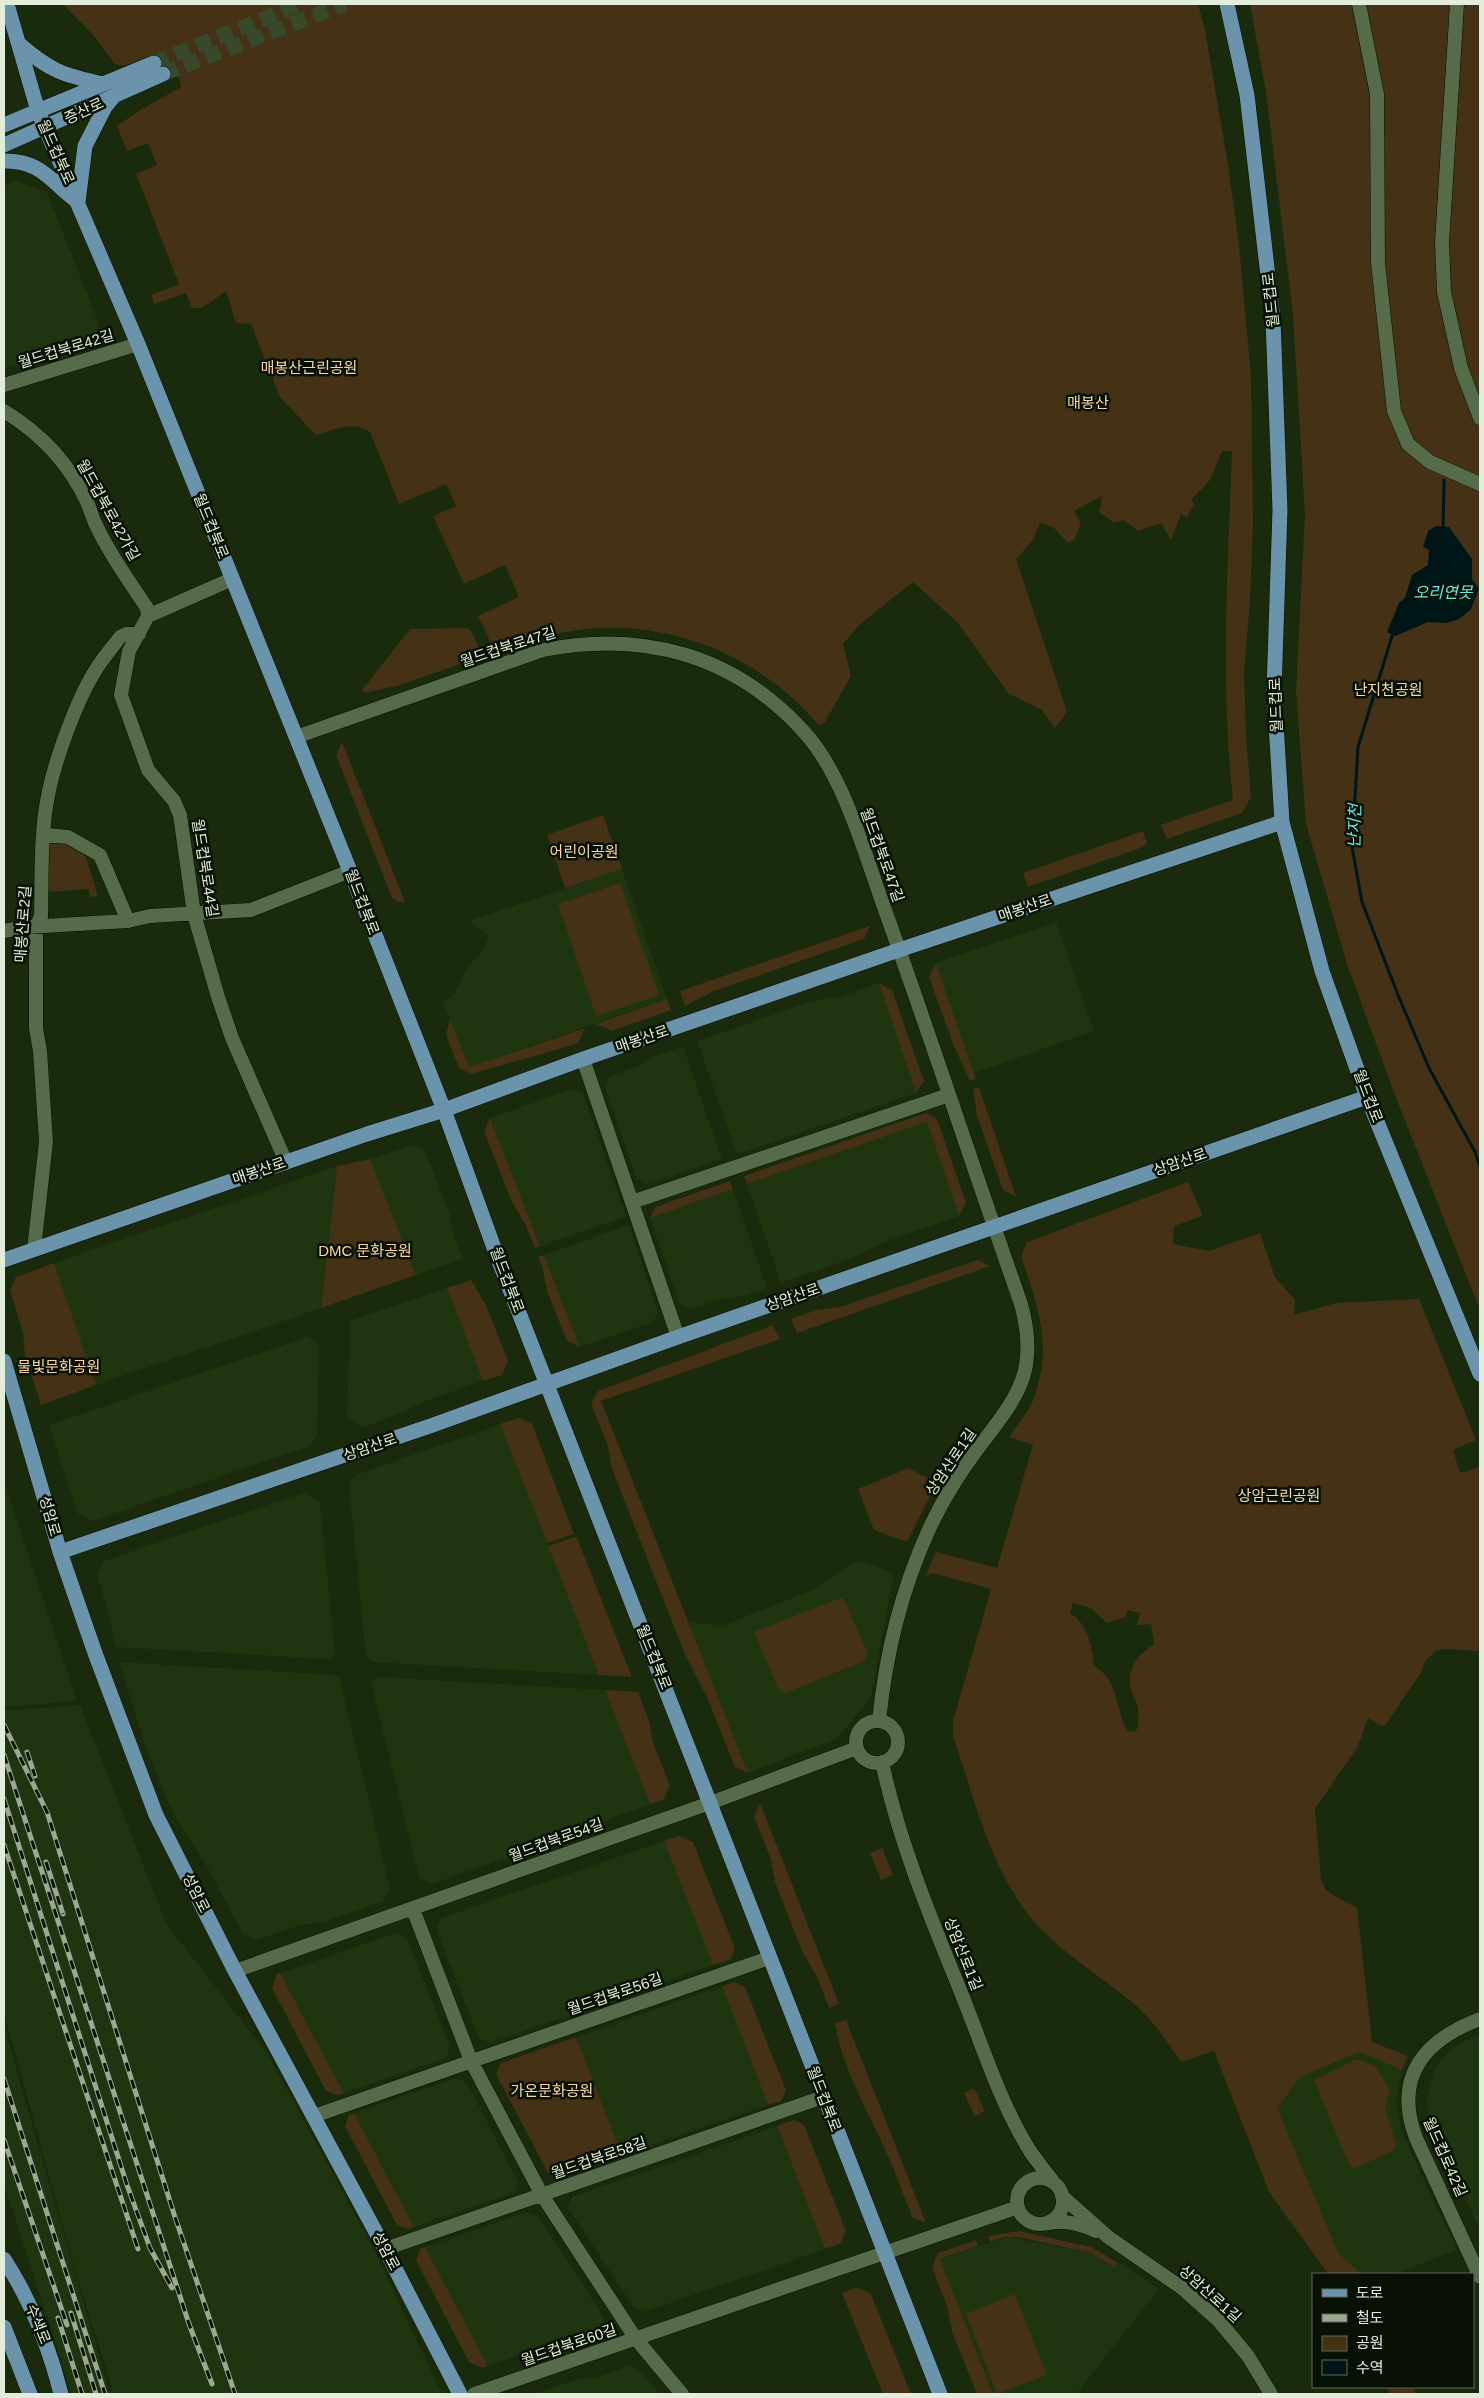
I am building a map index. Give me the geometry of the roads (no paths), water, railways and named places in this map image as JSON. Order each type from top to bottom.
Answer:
[{"type":"main road","name":"월드컵북로","points":[[7,4],[38,111],[138,344],[350,871],[444,1110],[497,1256],[940,2394]]},
{"type":"main road","name":"월드컵로","points":[[1227,4],[1247,95],[1274,319],[1280,510],[1274,690],[1282,822],[1322,971],[1367,1097],[1480,1374]]},
{"type":"main road","points":[[20,44],[40,62],[55,72],[103,84]]},
{"type":"main road","name":"증산로","points":[[4,125],[103,84],[158,68],[113,97],[4,145]]},
{"type":"main road","points":[[78,202],[86,146],[105,107],[113,97]]},
{"type":"main road","points":[[4,161],[19,160],[41,169],[78,202]]},
{"type":"main road","name":"매봉산로","points":[[4,1260],[367,1134],[444,1110],[582,1059],[899,950],[1282,822]]},
{"type":"main road","name":"상암산로","points":[[60,1552],[548,1384],[678,1336],[1367,1097]]},
{"type":"main road","name":"성암로","points":[[4,1361],[60,1552],[94,1653],[156,1815],[235,1970],[385,2249],[460,2394]]},
{"type":"main road","name":"수색로","points":[[4,2259],[24,2290],[44,2336],[61,2394]]},
{"type":"main road","points":[[4,2327],[30,2394]]},
{"type":"street","points":[[1359,4],[1376,94],[1378,262],[1394,411],[1408,444],[1430,462],[1480,484]]},
{"type":"street","points":[[1457,4],[1442,242],[1444,292],[1461,368],[1480,418]]},
{"type":"street","name":"월드컵북로42길","points":[[4,385],[138,344]]},
{"type":"street","name":"월드컵북로42가길","points":[[4,411],[24,423],[45,440],[72,474],[87,502],[95,523],[147,608],[148,616]]},
{"type":"street","points":[[148,616],[232,578]]},
{"type":"street","name":"월드컵북로44길","points":[[148,616],[129,651],[121,695],[148,770],[174,801],[180,815],[194,914],[218,997],[232,1038],[286,1162]]},
{"type":"street","name":"매봉산로2길","points":[[34,1250],[46,1142],[40,1051],[36,1028],[36,928],[41,916],[44,835],[48,792],[71,722],[94,671],[120,637],[126,634],[139,634]]},
{"type":"street","name":"월드컵북로47길","points":[[296,737],[543,650],[575,644],[605,642],[637,643],[691,655],[738,677],[763,693],[807,735],[824,759],[856,829],[899,950]]},
{"type":"street","points":[[44,835],[68,837],[100,855],[128,921]]},
{"type":"street","points":[[4,932],[26,927],[36,928],[128,921],[150,916],[251,910],[350,871]]},
{"type":"street","points":[[899,950],[994,1227]]},
{"type":"street","points":[[582,1059],[678,1336]]},
{"type":"street","points":[[632,1202],[949,1096]]},
{"type":"street","name":"상암산로1길","points":[[879,1721],[888,1648],[898,1608],[917,1558],[949,1493],[972,1456],[1014,1400],[1023,1380],[1027,1362],[1026,1323],[994,1227]]},
{"type":"street","points":[[879,1721],[892,1728],[898,1740],[894,1754],[882,1762],[867,1760],[857,1748],[856,1741],[861,1728],[866,1724],[879,1721]]},
{"type":"street","points":[[710,1803],[857,1748]]},
{"type":"street","name":"상암산로1길","points":[[882,1762],[900,1834],[940,1941],[1002,2096],[1030,2152],[1059,2190],[1108,2237],[1182,2288],[1218,2320],[1248,2356],[1271,2394]]},
{"type":"street","name":"월드컵북로54길","points":[[235,1970],[710,1803]]},
{"type":"street","points":[[413,1909],[471,2061],[542,2195],[636,2339],[1018,2207]]},
{"type":"street","name":"월드컵북로56길","points":[[314,2116],[769,1958]]},
{"type":"street","name":"월드컵로42길","points":[[1480,2019],[1454,2030],[1432,2046],[1412,2074],[1407,2097],[1410,2123],[1416,2138],[1480,2277]]},
{"type":"street","name":"월드컵북로58길","points":[[385,2249],[823,2097]]},
{"type":"street","points":[[1030,2152],[1032,2167],[1026,2183],[1019,2194],[1018,2207],[1025,2219],[1032,2223],[1072,2222],[1108,2237]]},
{"type":"street","points":[[1026,2183],[1039,2178],[1059,2190],[1061,2211],[1048,2223]]},
{"type":"street","name":"월드컵북로60길","points":[[474,2394],[636,2339],[682,2394]]},
{"type":"water","name":"오리연못","points":[[1436,526],[1449,527],[1472,559],[1472,579],[1479,589],[1471,609],[1459,619],[1447,623],[1428,622],[1395,636],[1387,632],[1399,603],[1405,598],[1412,575],[1428,565],[1429,550],[1423,547],[1428,531]]},
{"type":"waterway","name":"난지천","points":[[1443,530],[1444,480]]},
{"type":"waterway","name":"난지천","points":[[1393,633],[1358,747],[1352,847],[1362,902],[1398,995],[1429,1068],[1475,1152],[1480,1166]]},
{"type":"tunnel","points":[[154,63],[301,4]]},
{"type":"tunnel","points":[[163,74],[345,4]]},
{"type":"railway","points":[[4,1725],[47,1812],[174,2214],[235,2394]]},
{"type":"railway","points":[[27,1752],[35,1776]]},
{"type":"railway","points":[[4,1755],[189,2324],[212,2384]]},
{"type":"railway","points":[[4,1799],[127,2185],[150,2248],[172,2288]]},
{"type":"railway","points":[[4,1845],[138,2249]]},
{"type":"railway","points":[[46,1862],[63,1914]]},
{"type":"railway","points":[[4,2079],[105,2394]]},
{"type":"railway","points":[[4,2140],[67,2325]]},
{"type":"railway","points":[[71,2313],[96,2394]]},
{"type":"railway","points":[[58,2318],[82,2394]]},
{"type":"park label","name":"매봉산근린공원","points":[[309,368]]},
{"type":"park label","name":"매봉산","points":[[1088,403]]},
{"type":"park label","name":"난지천공원","points":[[1388,690]]},
{"type":"park label","name":"어린이공원","points":[[584,852]]},
{"type":"park label","name":"DMC 문화공원","points":[[365,1251]]},
{"type":"park label","name":"물빛문화공원","points":[[59,1367]]},
{"type":"park label","name":"상암근린공원","points":[[1279,1496]]},
{"type":"park label","name":"가온문화공원","points":[[552,2091]]}]
